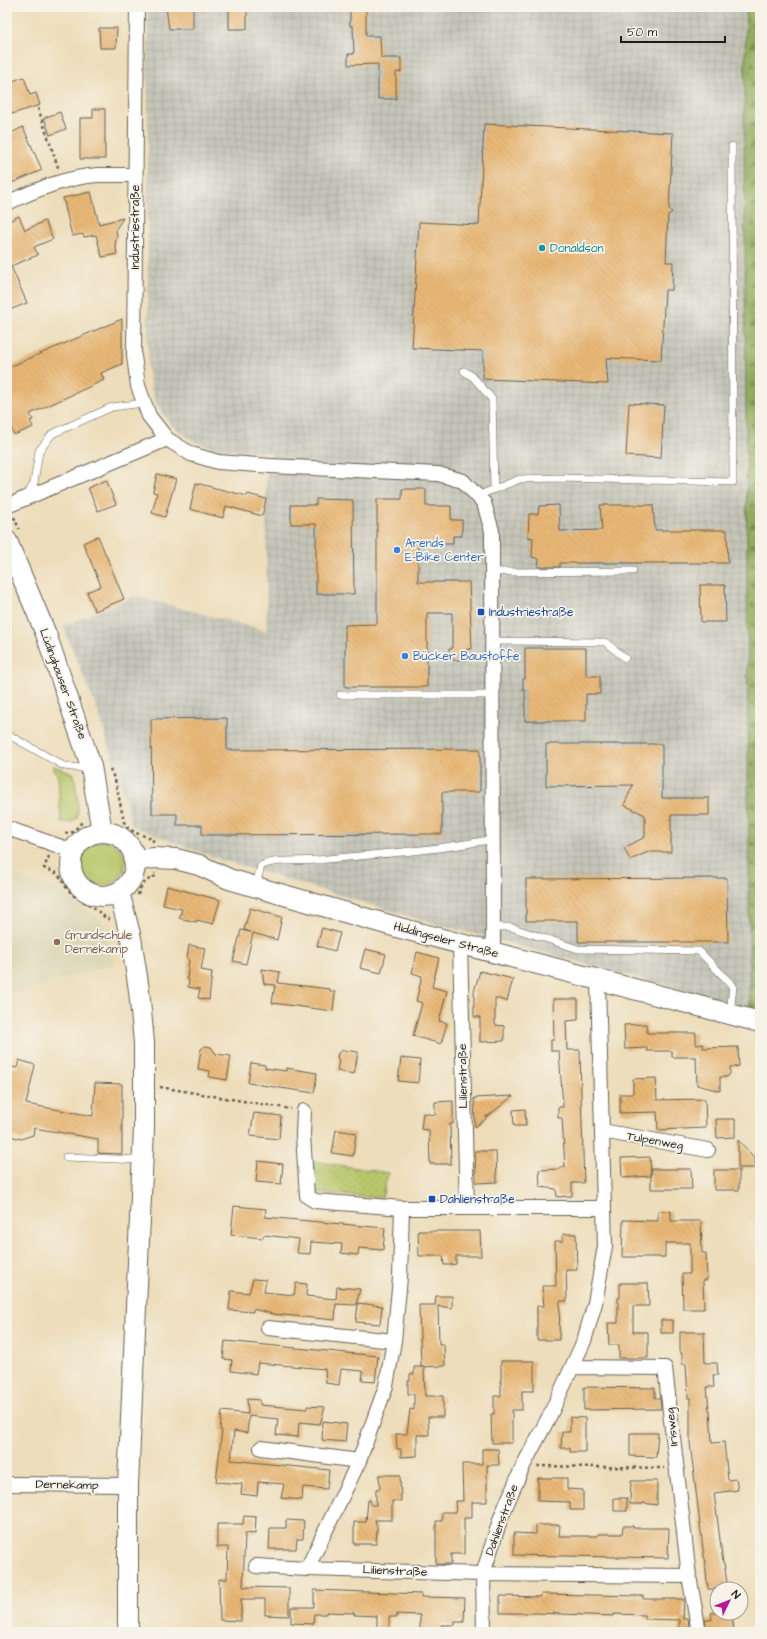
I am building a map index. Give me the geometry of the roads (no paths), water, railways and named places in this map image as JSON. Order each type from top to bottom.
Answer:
[{"type":"street","name":"Industriestraße","points":[[137,7],[134,356],[138,386],[150,416],[167,439],[191,454],[218,462],[438,474],[463,481],[484,503],[492,530],[493,953]]},
{"type":"street","points":[[7,203],[36,190],[63,181],[97,175],[135,175]]},
{"type":"street","points":[[7,506],[167,439]]},
{"type":"street","name":"Lüdinghauser Straße","points":[[7,541],[46,634],[92,766],[102,832]]},
{"type":"street","points":[[7,828],[73,851]]},
{"type":"street","points":[[102,832],[114,834],[124,840],[131,850],[134,861],[133,873],[128,884],[118,892],[106,896],[93,894],[81,888],[73,877],[70,864],[73,851],[80,841],[90,834],[102,832]]},
{"type":"street","name":"Hiddingseler Straße","points":[[134,861],[154,858],[176,859],[199,865],[229,879],[460,945],[760,1022]]},
{"type":"street","points":[[118,892],[131,938],[137,975],[144,1043],[143,1160],[128,1485],[128,1632]]},
{"type":"street","name":"Lilienstraße","points":[[460,945],[467,1208]]},
{"type":"street","name":"Dahlienstraße","points":[[484,1632],[483,1574],[501,1516],[523,1466],[573,1367],[584,1341],[596,1296],[605,1246],[598,980]]},
{"type":"street","points":[[304,1112],[303,1134],[308,1196],[315,1201],[402,1208],[604,1208]]},
{"type":"street","name":"Tulpenweg","points":[[602,1131],[708,1150]]},
{"type":"street","points":[[307,1569],[359,1461],[386,1386],[394,1341],[400,1278],[402,1208]]},
{"type":"street","points":[[268,1328],[394,1341]]},
{"type":"street","name":"Irisweg","points":[[573,1367],[665,1368],[689,1576],[699,1632]]},
{"type":"street","points":[[261,1448],[359,1461]]},
{"type":"street","name":"Dernekamp","points":[[7,1484],[128,1485]]},
{"type":"street","name":"Lilienstraße","points":[[256,1566],[307,1569],[483,1574]]},
{"type":"street","points":[[483,1574],[689,1576]]},
{"type":"lane","points":[[477,496],[520,479],[557,478],[733,482],[732,146]]},
{"type":"lane","points":[[464,371],[473,377],[492,399],[494,489]]},
{"type":"lane","points":[[26,498],[34,484],[39,451],[52,434],[112,407],[144,403]]},
{"type":"lane","points":[[492,572],[633,571]]},
{"type":"lane","points":[[492,641],[605,642],[625,658]]},
{"type":"lane","points":[[340,696],[492,695]]},
{"type":"lane","points":[[7,734],[64,766],[80,768],[92,766]]},
{"type":"lane","points":[[256,887],[261,866],[270,862],[313,860],[442,847],[493,839]]},
{"type":"lane","points":[[493,927],[510,927],[578,949],[699,951],[733,986],[730,1014]]},
{"type":"lane","points":[[66,1157],[143,1160]]},
{"type":"place","name":"Donaldson","points":[[542,248]]},
{"type":"place","name":"Arends E-Bike Center","points":[[397,550]]},
{"type":"place","name":"Industriestraße","points":[[481,612]]},
{"type":"place","name":"Bücker Baustoffe","points":[[405,656]]},
{"type":"place","name":"Grundschule Dernekamp","points":[[57,942]]},
{"type":"place","name":"Dahlienstraße","points":[[432,1199]]}]
